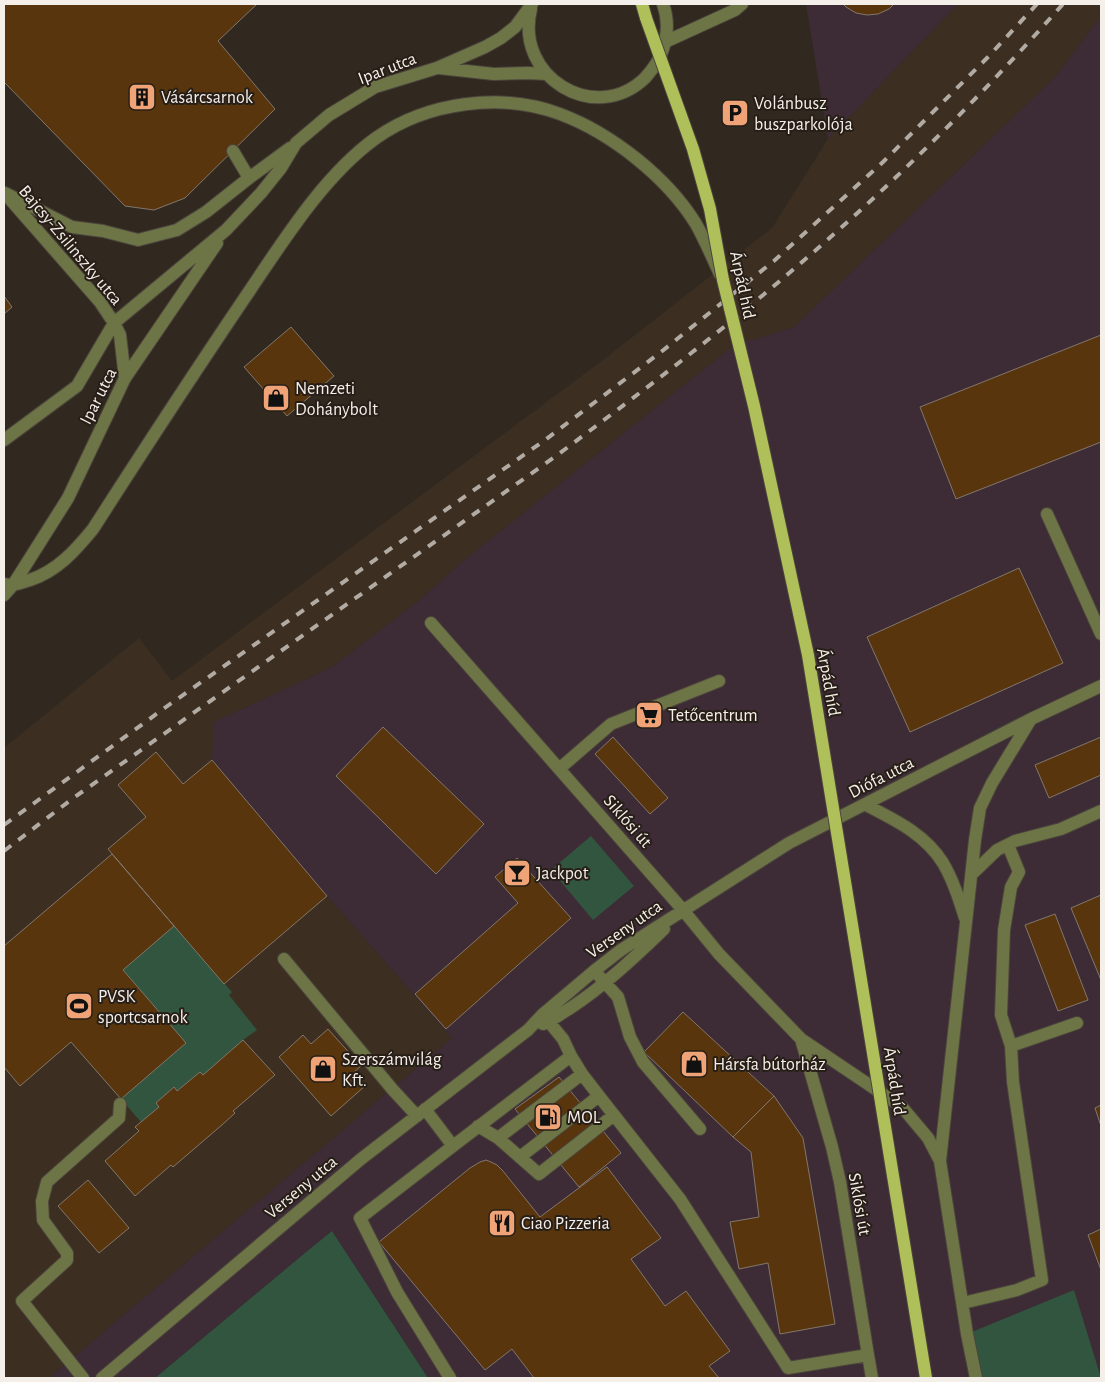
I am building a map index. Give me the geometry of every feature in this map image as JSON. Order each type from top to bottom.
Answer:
[{"type":"main road","name":"Árpád híd","points":[[642,4],[693,149],[710,209],[723,280],[754,406],[808,655],[926,1378]]},
{"type":"street","name":"Ipar utca","points":[[533,4],[529,16],[528,29],[533,53],[539,65],[558,85],[572,92],[587,96],[610,96],[632,88],[657,64],[665,42],[667,19],[663,4]]},
{"type":"street","name":"Ipar utca","points":[[4,440],[77,386],[114,323],[226,230],[266,187],[281,168],[296,143],[329,115],[374,87],[437,68],[485,47],[515,27],[533,4]]},
{"type":"street","points":[[665,42],[735,10],[742,4]]},
{"type":"street","name":"Ipar utca","points":[[437,68],[494,74],[547,74]]},
{"type":"street","points":[[7,588],[49,572],[77,549],[284,240],[318,195],[362,149],[378,137],[407,121],[433,111],[471,103],[498,102],[546,109],[579,121],[654,172],[669,188],[695,224],[723,280]]},
{"type":"street","points":[[4,192],[72,227],[103,231],[138,240],[177,230],[206,212],[296,143]]},
{"type":"street","points":[[233,151],[249,178]]},
{"type":"street","name":"Bajcsy-Zsilinszky utca","points":[[4,192],[100,302],[114,323],[120,335],[125,378]]},
{"type":"street","name":"Ipar utca","points":[[7,588],[68,498],[125,378],[226,230]]},
{"type":"street","points":[[1048,514],[1101,633]]},
{"type":"street","name":"Siklósi út","points":[[431,623],[683,910],[719,954],[801,1039],[902,1107],[928,1138],[940,1161]]},
{"type":"street","points":[[559,769],[611,724],[719,681]]},
{"type":"street","name":"Diófa utca","points":[[683,910],[789,843],[1031,719],[1101,686]]},
{"type":"street","name":"Siklósi út","points":[[976,1378],[940,1161],[980,808],[1004,762],[1031,719]]},
{"type":"street","name":"Siklósi út","points":[[866,805],[901,823],[927,843],[942,862],[952,880],[967,922]]},
{"type":"street","points":[[971,875],[997,850],[1008,844],[1061,829],[1101,811]]},
{"type":"street","points":[[963,1303],[1017,1290],[1042,1280],[1013,1082],[1011,1046],[1002,1015],[1002,950],[1004,930],[1011,887],[1020,872],[1008,844]]},
{"type":"street","name":"Verseny utca","points":[[102,1378],[360,1159],[528,1030],[543,1014],[621,950],[683,910]]},
{"type":"street","name":"Verseny utca","points":[[528,1030],[549,1022],[582,1000],[632,960],[683,910]]},
{"type":"street","points":[[284,959],[393,1090],[421,1112],[453,1146]]},
{"type":"street","points":[[594,971],[618,997],[630,1037],[643,1062],[700,1129]]},
{"type":"street","points":[[549,1022],[563,1039],[582,1074],[680,1199],[788,1373],[868,1355]]},
{"type":"street","points":[[1011,1046],[1077,1023]]},
{"type":"street","name":"Siklósi út","points":[[801,1039],[840,1182],[872,1378]]},
{"type":"street","points":[[450,1378],[397,1292],[360,1218],[571,1056]]},
{"type":"street","points":[[498,1138],[582,1074]]},
{"type":"street","points":[[520,1157],[599,1096]]},
{"type":"street","points":[[83,1378],[22,1301],[67,1260],[67,1253],[43,1220],[42,1201],[47,1182],[118,1118],[120,1104]]},
{"type":"street","points":[[478,1126],[498,1138],[539,1174],[614,1115]]},
{"type":"shaded area","points":[[806,4],[958,4],[828,139]]},
{"type":"shaded area","points":[[958,4],[1101,4],[1101,16],[1056,76],[794,327],[733,346],[463,561],[421,599],[332,667],[214,722],[327,896],[452,1038],[49,1378],[4,1378],[4,748],[139,638],[172,681],[607,357],[772,228],[828,139]]},
{"type":"shaded area","points":[[1101,16],[1101,1378],[428,1378],[332,1231],[155,1378],[49,1378],[452,1038],[327,896],[212,760],[214,722],[332,667],[421,599],[463,561],[733,346],[794,327],[1056,76]]},
{"type":"green space","points":[[591,836],[634,886],[593,920],[551,870]]},
{"type":"green space","points":[[174,926],[232,992],[229,995],[257,1030],[203,1075],[200,1072],[177,1091],[174,1088],[156,1103],[159,1107],[141,1122],[121,1099],[186,1043],[123,970]]},
{"type":"green space","points":[[332,1231],[428,1378],[155,1378],[311,1248]]},
{"type":"green space","points":[[1074,1290],[1101,1378],[976,1378],[967,1334]]},
{"type":"building","name":"Vásárcsarnok","points":[[4,4],[257,4],[218,41],[275,109],[185,198],[154,210],[125,206],[4,84]]},
{"type":"building","points":[[843,4],[894,4],[889,9],[878,14],[867,15],[856,13]]},
{"type":"building","points":[[4,296],[12,307],[4,314]]},
{"type":"building","points":[[291,327],[334,376],[287,416],[244,367]]},
{"type":"building","points":[[1101,335],[1101,442],[956,499],[920,407]]},
{"type":"building","points":[[1019,568],[1063,663],[910,732],[867,637]]},
{"type":"building","points":[[383,727],[484,824],[436,874],[336,776]]},
{"type":"building","points":[[613,737],[668,798],[650,814],[595,754]]},
{"type":"building","points":[[1101,737],[1101,775],[1049,798],[1035,765]]},
{"type":"building","points":[[156,752],[183,784],[212,760],[327,896],[224,984],[108,849],[146,817],[118,785]]},
{"type":"building","name":"PVSK sportcsarnok","points":[[112,854],[174,926],[123,970],[186,1043],[121,1099],[71,1042],[20,1086],[4,1067],[4,946]]},
{"type":"building","points":[[517,858],[571,918],[446,1029],[415,994],[518,903],[495,877]]},
{"type":"building","points":[[1101,895],[1101,980],[1071,908]]},
{"type":"building","points":[[1055,914],[1088,1000],[1058,1011],[1025,925]]},
{"type":"building","points":[[683,1012],[774,1096],[733,1137],[644,1052]]},
{"type":"building","name":"Szerszámvilág Kft.","points":[[328,1029],[361,1066],[353,1073],[365,1086],[331,1116],[279,1057],[303,1035],[311,1044]]},
{"type":"building","points":[[243,1040],[275,1075],[233,1111],[235,1113],[223,1124],[173,1167],[171,1165],[135,1196],[105,1161],[139,1131],[135,1127],[159,1107],[156,1103],[174,1087],[177,1091],[200,1072],[203,1075]]},
{"type":"building","points":[[559,1077],[621,1153],[579,1187],[515,1109]]},
{"type":"building","points":[[774,1096],[803,1138],[835,1324],[780,1334],[768,1263],[739,1269],[730,1222],[759,1217],[751,1152],[733,1137]]},
{"type":"building","points":[[1101,1105],[1101,1126],[1095,1108]]},
{"type":"building","points":[[486,1160],[497,1165],[503,1171],[540,1217],[607,1167],[661,1238],[631,1259],[665,1306],[686,1291],[730,1351],[709,1366],[719,1378],[534,1378],[512,1349],[485,1370],[379,1242],[470,1168]]},
{"type":"building","points":[[88,1180],[129,1228],[99,1253],[58,1206]]},
{"type":"building","points":[[1101,1229],[1101,1270],[1088,1235]]},
{"type":"railway","points":[[4,825],[166,707],[545,440],[661,352],[775,260],[883,162],[988,57],[1037,4]]},
{"type":"railway","points":[[4,851],[72,799],[556,456],[760,298],[896,177],[998,75],[1063,4]]},
{"type":"place","name":"Vásárcsarnok","points":[[142,97]]},
{"type":"place","name":"Volánbusz buszparkolója","points":[[735,113]]},
{"type":"place","name":"Nemzeti Dohánybolt","points":[[276,398]]},
{"type":"place","name":"Tetőcentrum","points":[[649,715]]},
{"type":"place","name":"Jackpot","points":[[517,873]]},
{"type":"place","name":"PVSK sportcsarnok","points":[[79,1006]]},
{"type":"place","name":"Hársfa bútorház","points":[[694,1064]]},
{"type":"place","name":"Szerszámvilág Kft.","points":[[323,1069]]},
{"type":"place","name":"MOL","points":[[548,1117]]},
{"type":"place","name":"Ciao Pizzeria","points":[[502,1223]]}]
